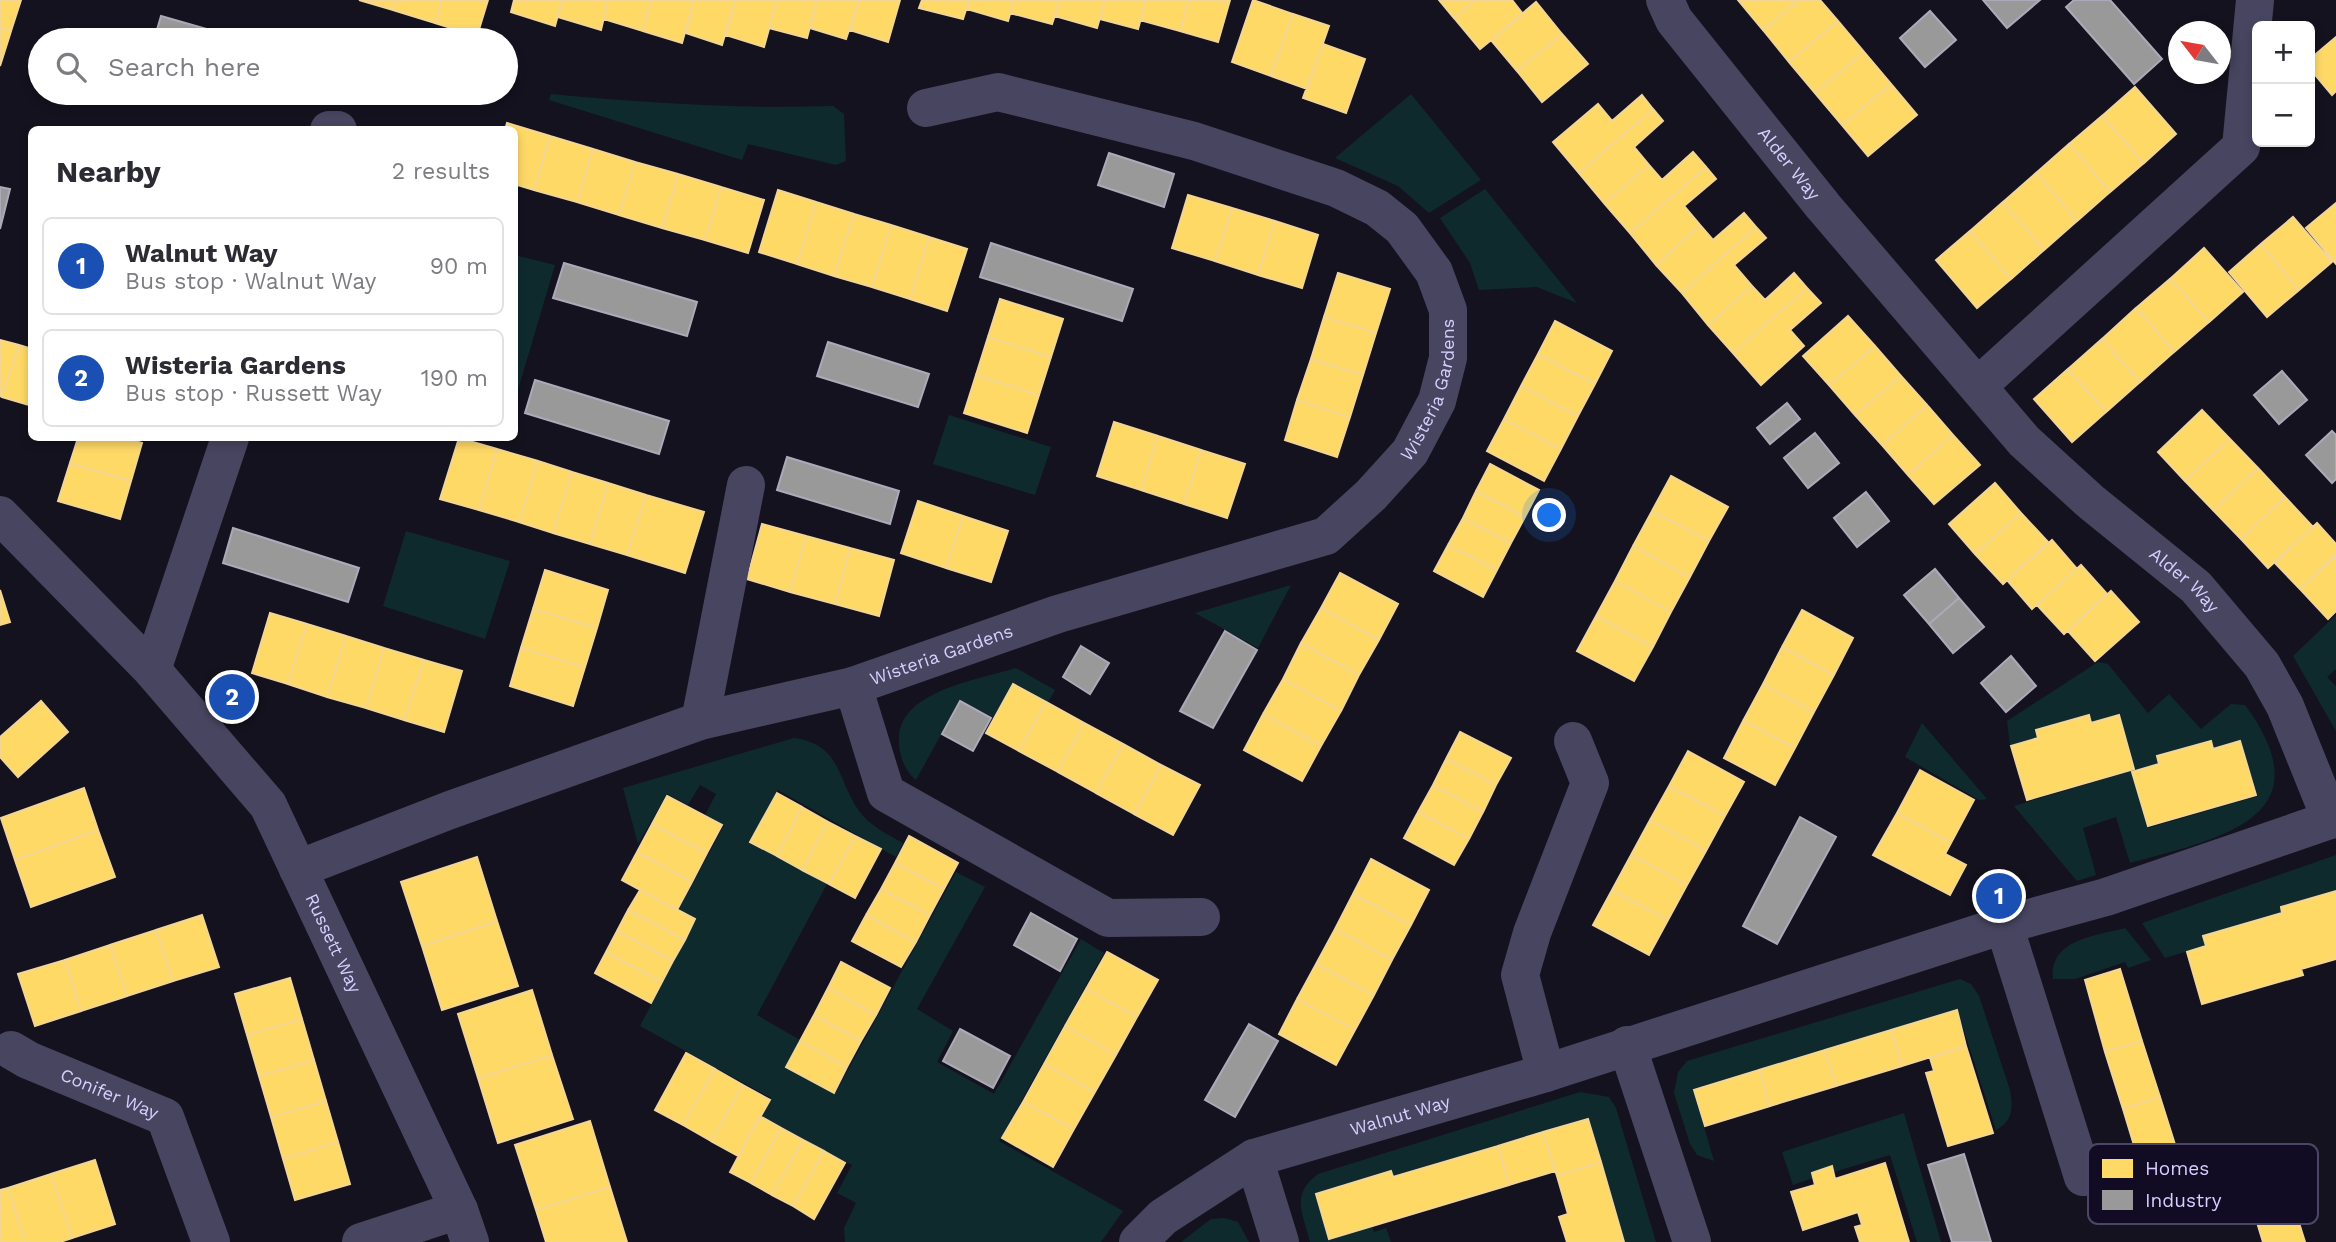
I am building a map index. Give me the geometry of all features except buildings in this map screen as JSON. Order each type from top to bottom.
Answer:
[{"type":"street","name":"Alder Way","points":[[1665,0],[1674,20],[1823,206],[2034,449],[2091,502],[2196,587],[2262,665],[2285,706],[2333,819]]},
{"type":"street","points":[[1978,386],[2241,147],[2255,0]]},
{"type":"street","name":"Wisteria Gardens","points":[[298,869],[450,810],[700,721],[853,686],[1058,614],[1326,536],[1371,495],[1410,452],[1437,401],[1448,358],[1448,310],[1434,272],[1402,228],[1367,203],[1336,188],[1194,141],[998,92],[926,108]]},
{"type":"street","points":[[152,670],[229,441]]},
{"type":"street","points":[[700,721],[746,485]]},
{"type":"street","name":"Russett Way","points":[[0,515],[152,670],[268,805],[464,1226]]},
{"type":"street","name":"Wisteria Gardens","points":[[853,686],[886,793],[1108,918],[1201,916]]},
{"type":"street","points":[[1546,1073],[1520,975],[1532,933],[1590,783],[1573,741]]},
{"type":"street","name":"Walnut Way","points":[[1138,1242],[1163,1217],[1254,1158],[1546,1073],[2004,925],[2106,897],[2333,819]]},
{"type":"street","points":[[2004,925],[2083,1177]]},
{"type":"street","points":[[1627,1045],[1692,1242]]},
{"type":"street","name":"Conifer Way","points":[[11,1050],[165,1117],[211,1242]]},
{"type":"street","points":[[1254,1158],[1280,1242]]},
{"type":"street","points":[[361,1242],[464,1226]]},
{"type":"green space","points":[[551,94],[762,107],[833,106],[844,114],[846,161],[836,165],[748,144],[742,160],[549,100]]},
{"type":"green space","points":[[1411,94],[1481,180],[1429,213],[1398,186],[1335,158]]},
{"type":"green space","points":[[1485,189],[1577,303],[1537,287],[1479,290],[1470,263],[1440,218]]},
{"type":"green space","points":[[518,256],[555,265],[518,390]]},
{"type":"green space","points":[[949,415],[1051,447],[1035,495],[933,464]]},
{"type":"green space","points":[[406,531],[510,561],[485,639],[383,606]]},
{"type":"green space","points":[[1291,585],[1258,648],[1195,613]]},
{"type":"green space","points":[[2336,615],[2336,669],[2327,677],[2336,686],[2336,731],[2293,656]]},
{"type":"green space","points":[[2098,662],[2108,664],[2148,713],[2169,694],[2201,729],[2231,704],[2245,705],[2268,744],[2275,774],[2268,799],[2252,818],[2227,833],[2163,854],[2130,863],[2116,817],[2083,828],[2096,875],[2077,881],[2014,806],[2131,771],[2148,828],[2258,796],[2240,741],[2213,749],[2211,741],[2158,756],[2159,764],[2136,771],[2119,714],[2092,722],[2089,714],[2036,729],[2037,738],[2010,745],[2007,721]]},
{"type":"green space","points":[[1016,668],[1055,690],[1048,702],[1014,683],[993,717],[960,700],[916,780],[906,768],[899,747],[902,724],[911,710],[942,690]]},
{"type":"green space","points":[[1922,723],[1987,799],[1979,800],[1905,757]]},
{"type":"green space","points":[[794,738],[810,742],[830,755],[863,816],[903,843],[896,857],[778,790],[751,840],[828,882],[757,1015],[800,1040],[786,1065],[836,1092],[956,872],[985,887],[917,1009],[953,1031],[937,1062],[994,1094],[1081,939],[1104,953],[999,1141],[1123,1211],[1101,1242],[845,1242],[844,1228],[856,1203],[837,1193],[852,1165],[761,1118],[771,1098],[640,1026],[696,919],[679,909],[724,825],[705,815],[716,794],[700,785],[688,805],[667,794],[638,844],[623,788]]},
{"type":"green space","points":[[2336,855],[2336,890],[2281,907],[2281,913],[2203,936],[2205,946],[2165,958],[2142,923]]},
{"type":"green space","points":[[2125,928],[2151,960],[2128,968],[2125,962],[2075,979],[2053,979],[2058,955],[2066,947],[2088,937]]},
{"type":"green space","points":[[1960,979],[1971,984],[1979,996],[2010,1090],[2009,1118],[2002,1126],[1996,1130],[1957,1009],[1693,1089],[1714,1161],[1697,1155],[1690,1144],[1674,1093],[1678,1072],[1687,1061]]},
{"type":"green space","points":[[1580,1092],[1609,1097],[1616,1108],[1656,1242],[1625,1242],[1588,1118],[1393,1176],[1391,1171],[1316,1194],[1329,1239],[1372,1227],[1374,1232],[1386,1228],[1391,1242],[1310,1242],[1302,1213],[1301,1197],[1309,1182],[1318,1174]]},
{"type":"green space","points":[[1904,1113],[1941,1242],[1917,1242],[1890,1155],[1834,1172],[1832,1166],[1812,1172],[1813,1178],[1793,1185],[1782,1152]]},
{"type":"green space","points":[[1224,1218],[1238,1222],[1249,1242],[1181,1242],[1211,1219]]},
{"type":"place","name":"Wisteria Gardens","points":[[232,697]]},
{"type":"place","name":"Walnut Way","points":[[1999,896]]}]
